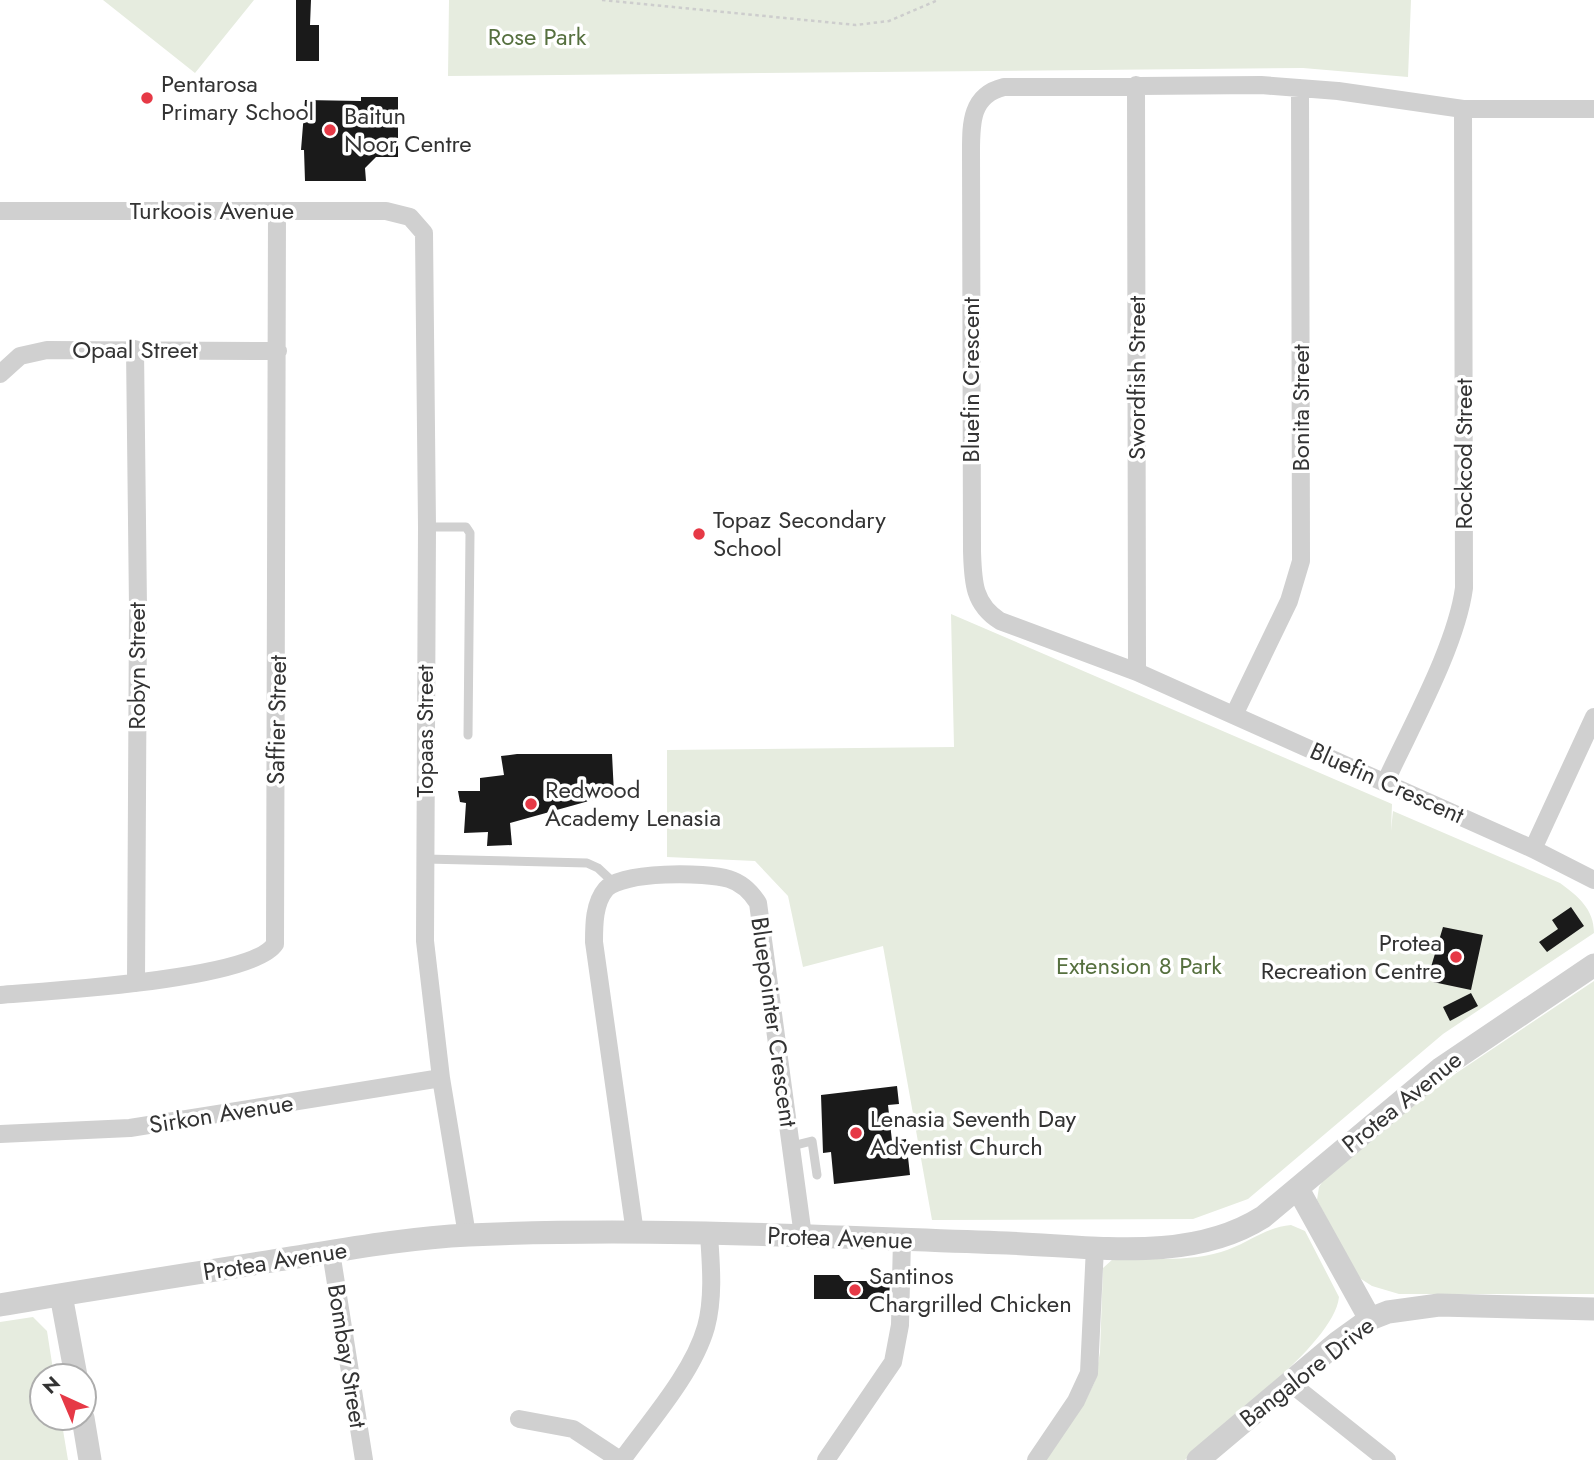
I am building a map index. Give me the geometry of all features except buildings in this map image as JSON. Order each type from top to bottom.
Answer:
[{"type":"street","name":"Bluefin Crescent","points":[[1594,109],[1463,109],[1300,88],[1136,85],[1004,88],[988,93],[975,109],[971,138],[971,537],[974,590],[990,615],[1017,629],[1138,672],[1533,849],[1594,880]]},
{"type":"street","name":"Swordfish Street","points":[[1136,85],[1138,672]]},
{"type":"street","name":"Bonita Street","points":[[1234,715],[1289,601],[1301,561],[1300,88]]},
{"type":"street","name":"Rockcod Street","points":[[1385,783],[1447,647],[1460,612],[1464,588],[1463,109]]},
{"type":"street","name":"Turkoois Avenue","points":[[0,211],[398,212],[420,225]]},
{"type":"street","name":"Saffier Street","points":[[0,995],[135,983],[252,962],[271,950],[277,937],[277,212]]},
{"type":"street","name":"Topaas Street","points":[[420,225],[424,233],[427,256],[426,957],[441,1078],[467,1235]]},
{"type":"street","name":"Opaal Street","points":[[0,374],[11,361],[30,353],[135,349],[278,351]]},
{"type":"street","name":"Robyn Street","points":[[135,349],[138,608],[135,983]]},
{"type":"street","points":[[1533,849],[1594,716]]},
{"type":"street","name":"Bluepointer Crescent","points":[[614,883],[636,876],[726,878],[737,882],[753,895],[760,914],[803,1236]]},
{"type":"street","points":[[614,883],[606,889],[597,908],[594,942],[635,1233]]},
{"type":"street","name":"Protea Avenue","points":[[0,1305],[331,1252],[467,1235],[635,1233],[803,1236],[1095,1247],[1163,1247],[1222,1239],[1263,1217],[1440,1069],[1594,965]]},
{"type":"street","name":"Sirkon Avenue","points":[[0,1134],[130,1128],[441,1078]]},
{"type":"street","points":[[1298,1189],[1370,1319]]},
{"type":"street","points":[[519,1419],[573,1429],[621,1460],[687,1367],[705,1329],[711,1286],[709,1235]]},
{"type":"street","points":[[827,1460],[894,1362],[900,1325],[902,1239]]},
{"type":"street","points":[[1036,1460],[1076,1401],[1089,1373],[1095,1247]]},
{"type":"street","name":"Bombay Street","points":[[331,1252],[364,1460]]},
{"type":"street","points":[[61,1295],[73,1362]]},
{"type":"street","name":"Bangalore Drive","points":[[1198,1460],[1370,1319],[1398,1309],[1439,1305],[1594,1309]]},
{"type":"street","points":[[1290,1382],[1387,1460]]},
{"type":"street","points":[[85,1432],[90,1460]]},
{"type":"lane","points":[[428,527],[466,527],[470,533],[468,734]]},
{"type":"lane","points":[[425,859],[587,863],[598,868],[614,883]]},
{"type":"lane","points":[[792,1146],[812,1140],[817,1175]]},
{"type":"path","points":[[602,0],[856,25],[889,21],[938,0]]},
{"type":"green space","points":[[103,0],[254,0],[195,73]]},
{"type":"green space","name":"Rose Park","points":[[449,0],[1411,0],[1408,77],[1303,68],[448,76]]},
{"type":"green space","name":"Extension 8 Park","points":[[951,614],[1392,804],[1391,831],[1393,811],[1560,883],[1579,898],[1588,910],[1594,933],[1443,1034],[1248,1199],[1193,1219],[932,1220],[883,946],[803,967],[788,896],[755,861],[667,857],[667,750],[954,747]]},
{"type":"green space","points":[[1594,981],[1594,1294],[1399,1294],[1372,1286],[1358,1277],[1317,1200],[1319,1187],[1328,1173],[1434,1088]]},
{"type":"green space","points":[[1291,1225],[1305,1231],[1339,1297],[1332,1316],[1318,1338],[1274,1383],[1185,1460],[1045,1460],[1086,1400],[1095,1381],[1100,1352],[1103,1268],[1113,1259],[1208,1255],[1230,1249],[1273,1229]]},
{"type":"green space","points":[[33,1317],[47,1331],[52,1362],[28,1362],[28,1432],[63,1432],[68,1460],[0,1460],[0,1322]]},
{"type":"place","name":"Pentarosa Primary School","points":[[147,98]]},
{"type":"place","name":"Baitun Noor Centre","points":[[330,130]]},
{"type":"place","name":"Topaz Secondary School","points":[[699,534]]},
{"type":"place","name":"Redwood Academy Lenasia","points":[[531,804]]},
{"type":"place","name":"Protea Recreation Centre","points":[[1456,957]]},
{"type":"place","name":"Lenasia Seventh Day Adventist Church","points":[[856,1133]]},
{"type":"place","name":"Santinos Chargrilled Chicken","points":[[855,1290]]}]
